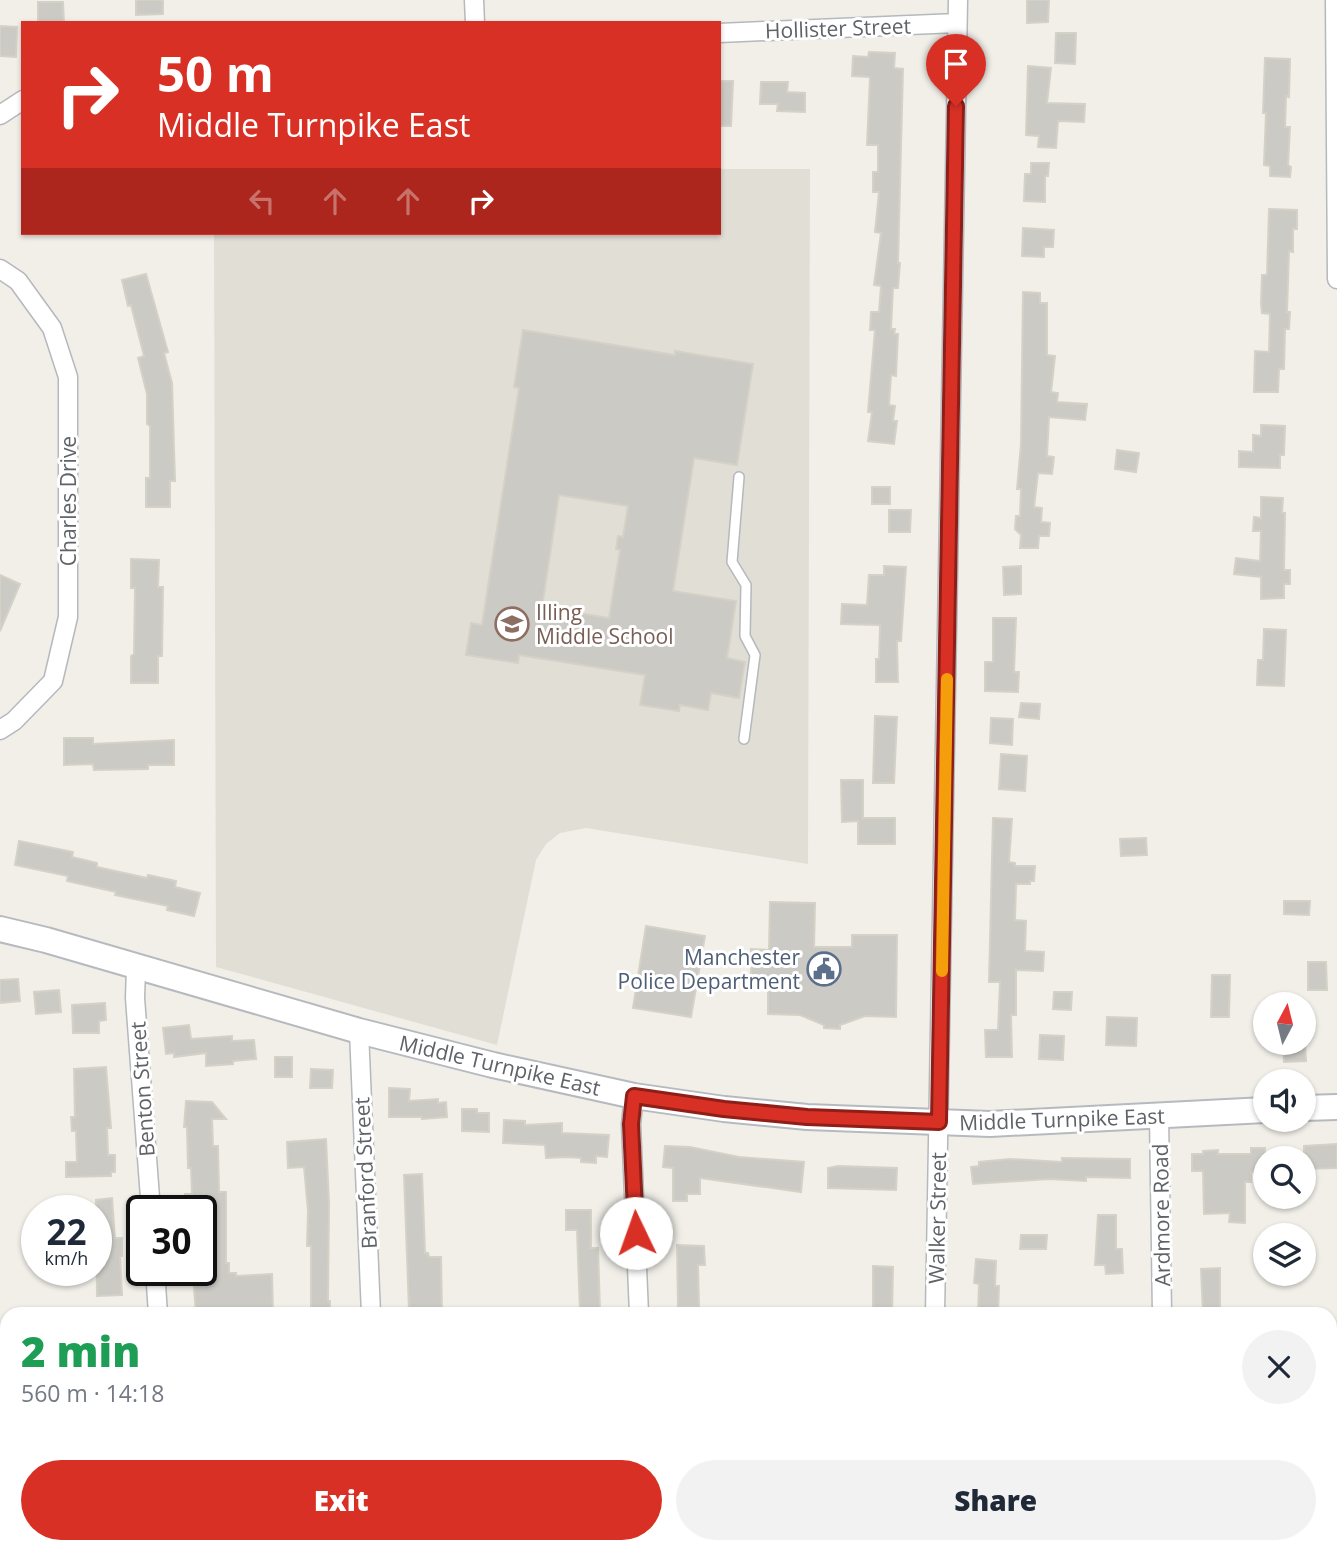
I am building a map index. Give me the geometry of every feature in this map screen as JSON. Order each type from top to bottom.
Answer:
[{"type":"main road","name":"Middle Turnpike East","points":[[0,929],[359,1031],[493,1065],[634,1096],[807,1117],[990,1124],[1253,1111]]},
{"type":"main road","points":[[1316,1108],[1337,1107]]},
{"type":"street","points":[[474,0],[475,21]]},
{"type":"street","name":"Walker Street","points":[[935,1307],[958,0]]},
{"type":"street","points":[[1336,2],[1337,279]]},
{"type":"street","name":"Hollister Street","points":[[721,33],[957,23]]},
{"type":"street","points":[[0,115],[21,101]]},
{"type":"street","name":"Charles Drive","points":[[0,269],[18,281],[52,328],[68,377],[68,617],[53,681],[14,722],[0,730]]},
{"type":"street","name":"Benton Street","points":[[136,968],[135,998],[150,1195]]},
{"type":"street","name":"Branford Street","points":[[359,1031],[371,1307]]},
{"type":"street","points":[[634,1096],[631,1124],[639,1307]]},
{"type":"street","name":"Ardmore Road","points":[[1159,1116],[1162,1307]]},
{"type":"street","points":[[156,1286],[158,1307]]},
{"type":"lane","points":[[739,477],[732,562],[746,585],[745,636],[755,655],[744,739]]},
{"type":"shaded area","name":"Illing Middle School","points":[[721,169],[810,169],[808,864],[586,828],[560,833],[546,844],[536,860],[497,1045],[216,967],[214,235],[721,235]]},
{"type":"building","points":[[136,0],[163,0],[163,14],[136,15]]},
{"type":"building","points":[[1027,0],[1049,0],[1048,22],[1027,23]]},
{"type":"building","points":[[38,2],[63,2],[64,21],[38,21]]},
{"type":"building","points":[[0,26],[17,27],[16,57],[0,56]]},
{"type":"building","points":[[1056,33],[1076,33],[1075,64],[1055,63]]},
{"type":"building","points":[[869,52],[895,53],[894,68],[903,69],[900,263],[898,288],[893,288],[891,329],[895,329],[894,334],[898,334],[896,376],[891,375],[889,405],[895,406],[893,421],[897,421],[894,444],[868,441],[872,412],[868,412],[875,330],[870,330],[871,312],[879,312],[881,286],[874,285],[881,233],[875,232],[879,192],[873,192],[873,172],[878,172],[878,145],[867,145],[870,77],[852,76],[853,56],[868,57]]},
{"type":"building","points":[[1265,58],[1290,59],[1285,127],[1290,127],[1290,177],[1270,176],[1270,166],[1264,165]]},
{"type":"building","points":[[1028,66],[1051,68],[1047,103],[1085,104],[1084,122],[1058,121],[1056,148],[1038,147],[1039,136],[1026,135]]},
{"type":"building","points":[[721,81],[733,81],[731,126],[721,126]]},
{"type":"building","points":[[761,82],[788,82],[787,92],[805,93],[805,112],[777,111],[778,104],[760,104]]},
{"type":"building","points":[[1031,163],[1049,163],[1048,176],[1045,176],[1045,202],[1024,201],[1025,174],[1031,174]]},
{"type":"building","points":[[1269,209],[1297,210],[1297,229],[1293,229],[1293,252],[1289,251],[1289,329],[1285,329],[1284,369],[1279,369],[1278,392],[1254,392],[1255,351],[1269,352],[1270,314],[1262,313],[1261,303],[1262,275],[1267,275]]},
{"type":"building","points":[[1023,228],[1054,230],[1053,247],[1044,247],[1044,257],[1022,256]]},
{"type":"building","points":[[146,274],[168,352],[164,353],[172,383],[175,481],[170,481],[170,507],[146,507],[146,478],[150,478],[150,426],[147,424],[147,394],[138,358],[144,356],[122,280]]},
{"type":"building","points":[[1023,292],[1040,293],[1040,303],[1047,303],[1047,355],[1055,356],[1051,392],[1058,393],[1057,402],[1087,404],[1085,420],[1049,417],[1047,456],[1054,457],[1052,474],[1038,473],[1034,507],[1042,508],[1041,522],[1050,523],[1049,536],[1039,536],[1038,548],[1020,548],[1021,535],[1015,529],[1016,516],[1020,516],[1021,489],[1017,489],[1021,444]]},
{"type":"building","points":[[523,330],[675,355],[675,351],[753,364],[737,465],[694,458],[673,591],[736,601],[727,658],[745,662],[739,698],[711,693],[708,710],[680,705],[679,711],[640,705],[645,675],[519,655],[518,663],[466,655],[471,623],[482,625],[519,388],[514,387]],"holes":[[[559,495],[628,506],[623,537],[618,536],[616,549],[620,550],[609,618],[542,607]]]},
{"type":"building","points":[[1261,425],[1285,426],[1284,455],[1280,455],[1280,468],[1239,467],[1239,451],[1253,452],[1253,435],[1261,436]]},
{"type":"building","points":[[1117,450],[1139,453],[1136,472],[1115,469]]},
{"type":"building","points":[[872,487],[890,487],[890,504],[872,504]]},
{"type":"building","points":[[1261,497],[1283,498],[1284,570],[1290,570],[1290,584],[1284,584],[1284,598],[1261,599],[1261,577],[1234,574],[1236,558],[1260,561],[1261,531],[1253,531],[1254,517],[1261,518]]},
{"type":"building","points":[[889,510],[911,510],[910,532],[889,532]]},
{"type":"building","points":[[131,559],[159,560],[158,587],[163,587],[162,656],[158,656],[158,683],[131,683],[135,588],[131,588]]},
{"type":"building","points":[[884,566],[906,567],[901,641],[897,641],[898,682],[876,682],[880,625],[841,624],[842,604],[867,605],[869,575],[884,575]]},
{"type":"building","points":[[1021,566],[1021,594],[1004,595],[1003,567]]},
{"type":"building","points":[[0,575],[20,584],[0,631]]},
{"type":"building","points":[[993,618],[1016,618],[1014,672],[1019,672],[1018,692],[985,691],[985,662],[993,662]]},
{"type":"building","points":[[1264,629],[1286,630],[1284,686],[1257,685],[1258,660],[1263,660]]},
{"type":"building","points":[[1021,703],[1040,704],[1039,719],[1019,717]]},
{"type":"building","points":[[875,716],[897,717],[894,783],[873,783]]},
{"type":"building","points":[[991,718],[1013,719],[1012,745],[990,743]]},
{"type":"building","points":[[64,738],[93,738],[93,744],[174,740],[174,765],[148,765],[148,769],[94,770],[93,764],[64,765]]},
{"type":"building","points":[[1001,754],[1027,756],[1025,791],[999,789]]},
{"type":"building","points":[[841,780],[863,780],[863,818],[895,818],[895,844],[858,844],[858,821],[842,822]]},
{"type":"building","points":[[993,818],[1012,819],[1009,862],[1015,863],[1015,866],[1035,866],[1034,881],[1030,881],[1030,884],[1016,884],[1015,920],[1026,921],[1025,951],[1044,952],[1043,971],[1016,970],[1016,1015],[1011,1015],[1012,1057],[986,1057],[985,1030],[998,1030],[1000,982],[989,982]]},
{"type":"building","points":[[1146,838],[1147,855],[1121,856],[1120,839]]},
{"type":"building","points":[[19,841],[73,852],[72,857],[97,863],[97,867],[147,878],[148,875],[176,881],[175,887],[200,893],[194,916],[167,910],[168,906],[67,881],[68,876],[15,865]]},
{"type":"building","points":[[1284,901],[1310,901],[1309,915],[1284,914]]},
{"type":"building","name":"Manchester Police Department","points":[[770,902],[815,903],[814,947],[852,947],[852,935],[897,935],[896,1017],[865,1016],[840,1025],[840,1029],[824,1028],[824,1025],[800,1015],[768,1014],[768,989],[751,988],[751,949],[769,950]]},
{"type":"building","points":[[646,926],[705,936],[691,1017],[633,1008]]},
{"type":"building","points":[[1308,962],[1326,962],[1327,990],[1308,990]]},
{"type":"building","points":[[1212,975],[1230,975],[1229,1017],[1211,1017]]},
{"type":"building","points":[[18,979],[20,1001],[0,1003],[0,980]]},
{"type":"building","points":[[59,990],[61,1012],[36,1014],[34,992]]},
{"type":"building","points":[[1054,992],[1072,992],[1071,1010],[1053,1009]]},
{"type":"building","points":[[105,1003],[106,1020],[99,1021],[99,1033],[73,1033],[72,1005]]},
{"type":"building","points":[[1107,1017],[1137,1018],[1136,1046],[1106,1045]]},
{"type":"building","points":[[189,1025],[191,1039],[232,1036],[232,1041],[254,1040],[256,1059],[206,1066],[206,1053],[174,1057],[174,1053],[166,1054],[163,1028]]},
{"type":"building","points":[[1040,1035],[1064,1036],[1063,1060],[1039,1059]]},
{"type":"building","points":[[1284,1055],[1306,1055],[1306,1061],[1284,1062]]},
{"type":"building","points":[[275,1057],[292,1057],[292,1077],[275,1077]]},
{"type":"building","points":[[106,1067],[111,1128],[107,1128],[108,1155],[115,1155],[115,1172],[111,1172],[111,1176],[66,1177],[66,1162],[77,1162],[76,1131],[72,1131],[71,1117],[75,1117],[74,1069]]},
{"type":"building","points":[[311,1069],[333,1070],[332,1088],[310,1088]]},
{"type":"building","points":[[389,1088],[410,1089],[409,1101],[438,1099],[438,1103],[446,1102],[447,1117],[389,1117]]},
{"type":"building","points":[[186,1101],[212,1102],[226,1119],[212,1119],[213,1146],[218,1146],[219,1192],[226,1192],[226,1263],[229,1263],[229,1273],[236,1273],[236,1276],[272,1274],[273,1307],[195,1307],[194,1286],[217,1286],[217,1195],[185,1195],[192,1194],[187,1127],[184,1127]]},
{"type":"building","points":[[462,1109],[477,1109],[477,1113],[489,1113],[489,1132],[462,1131]]},
{"type":"building","points":[[504,1120],[525,1121],[525,1125],[562,1123],[562,1133],[609,1135],[607,1157],[596,1156],[596,1163],[581,1162],[581,1158],[546,1158],[545,1145],[503,1143]]},
{"type":"building","points":[[326,1139],[330,1307],[311,1307],[311,1246],[307,1246],[308,1211],[304,1167],[288,1168],[287,1142]]},
{"type":"building","points":[[1337,1144],[1337,1168],[1316,1169],[1316,1146],[1304,1146]]},
{"type":"building","points":[[665,1146],[690,1147],[739,1157],[804,1162],[801,1192],[700,1178],[700,1194],[687,1194],[687,1201],[673,1201],[673,1168],[663,1167]]},
{"type":"building","points":[[1253,1148],[1251,1182],[1245,1182],[1245,1223],[1229,1222],[1230,1213],[1204,1214],[1203,1171],[1192,1171],[1192,1154],[1218,1150],[1218,1154],[1251,1154]]},
{"type":"building","points":[[1062,1158],[1130,1159],[1130,1178],[1086,1177],[1086,1181],[1049,1179],[973,1184],[971,1167],[979,1166],[979,1162],[1010,1159],[1062,1162]]},
{"type":"building","points":[[828,1168],[897,1168],[896,1190],[828,1188]]},
{"type":"building","points":[[422,1174],[425,1253],[428,1253],[429,1257],[441,1257],[442,1307],[409,1307],[404,1175]]},
{"type":"building","points":[[112,1198],[115,1238],[122,1238],[122,1295],[97,1296],[97,1286],[112,1286]]},
{"type":"building","points":[[566,1210],[591,1210],[591,1248],[598,1248],[600,1307],[580,1307],[577,1230],[566,1230]]},
{"type":"building","points":[[1098,1215],[1116,1215],[1116,1249],[1122,1249],[1123,1273],[1106,1274],[1105,1265],[1095,1265]]},
{"type":"building","points":[[1021,1235],[1047,1235],[1046,1249],[1020,1249]]},
{"type":"building","points":[[677,1245],[704,1246],[705,1265],[698,1265],[699,1306],[678,1306]]},
{"type":"building","points":[[976,1259],[996,1261],[995,1286],[999,1286],[998,1307],[978,1307],[979,1284],[974,1283]]},
{"type":"building","points":[[873,1266],[893,1267],[892,1307],[873,1307]]},
{"type":"building","points":[[1220,1268],[1220,1307],[1203,1307],[1201,1269]]},
{"type":"slow traffic","points":[[942,971],[947,679]]},
{"type":"place","name":"Illing Middle School","points":[[512,624]]},
{"type":"place","name":"Manchester Police Department","points":[[824,969]]},
{"type":"route","points":[[636,1233],[631,1124],[634,1096],[807,1117],[939,1122],[956,106]]}]
